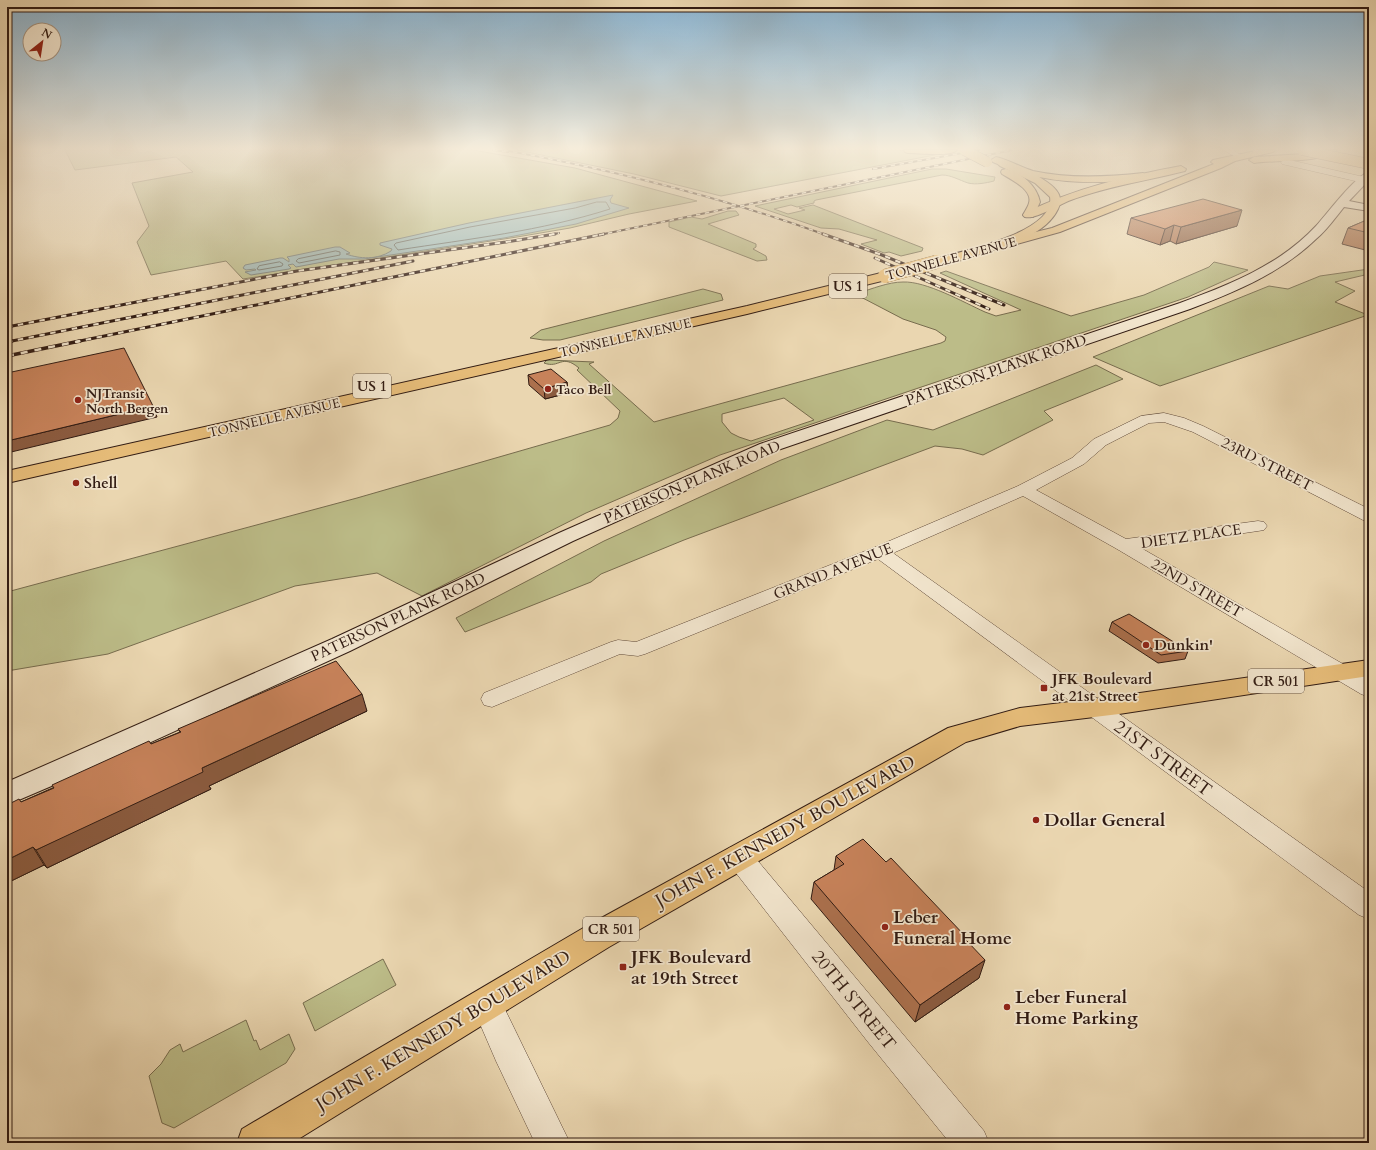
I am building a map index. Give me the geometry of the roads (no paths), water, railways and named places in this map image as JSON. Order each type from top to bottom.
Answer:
[{"type":"main road","points":[[1029,215],[1034,204]]},
{"type":"main road","name":"TONNELLE AVENUE","points":[[804,292],[872,270],[974,242],[1012,225],[1051,204]]},
{"type":"main road","points":[[984,249],[1026,233],[1041,225],[1051,215],[1055,209],[1056,204]]},
{"type":"main road","name":"TONNELLE AVENUE","points":[[7,478],[804,292],[885,276],[1056,230],[1119,204]]},
{"type":"main road","name":"PATERSON PLANK ROAD","points":[[7,794],[93,757],[341,645],[566,537],[766,448],[1185,306],[1248,281],[1288,257],[1312,236],[1341,204]]},
{"type":"main road","points":[[1346,204],[1369,208]]},
{"type":"main road","name":"TONNELLE AVENUE","points":[[7,468],[742,307]]},
{"type":"main road","name":"JOHN F. KENNEDY BOULEVARD","points":[[256,1143],[486,1002],[738,856],[957,735],[1020,717],[1095,708],[1369,668]]},
{"type":"street","name":"GRAND AVENUE","points":[[492,699],[618,647],[638,649],[880,552],[1024,490],[1078,461],[1100,442],[1146,420],[1164,417]]},
{"type":"street","name":"23RD STREET","points":[[1164,417],[1179,421],[1198,429],[1369,516]]},
{"type":"street","name":"22ND STREET","points":[[1024,490],[1123,545],[1369,689]]},
{"type":"street","name":"DIETZ PLACE","points":[[1123,545],[1258,526]]},
{"type":"street","name":"21ST STREET","points":[[880,552],[1369,907]]},
{"type":"street","name":"20TH STREET","points":[[738,856],[874,1025],[972,1143]]},
{"type":"street","points":[[486,1002],[507,1050],[553,1143]]},
{"type":"water","points":[[568,204],[613,204],[629,208],[576,224],[504,238],[364,259],[339,259],[296,267],[293,264],[288,265],[291,268],[289,269],[251,275],[245,272],[256,270],[255,269],[246,270],[243,268],[245,265],[280,258],[283,258],[289,262],[287,257],[335,247],[340,247],[350,253],[346,254],[351,256],[368,258],[380,256],[386,254],[392,249],[380,245],[380,243],[469,223]]},
{"type":"railway","points":[[731,204],[740,206]]},
{"type":"railway","points":[[740,206],[751,204]]},
{"type":"railway","points":[[599,235],[740,206]]},
{"type":"railway","points":[[740,206],[826,235]]},
{"type":"railway","points":[[550,235],[559,233]]},
{"type":"railway","points":[[550,235],[555,234]]},
{"type":"railway","points":[[75,342],[604,234]]},
{"type":"railway","points":[[823,234],[882,255],[1004,305]]},
{"type":"railway","points":[[7,327],[297,271],[550,235]]},
{"type":"railway","points":[[875,258],[989,309]]},
{"type":"railway","points":[[12,341],[7,342],[413,261]]},
{"type":"railway","points":[[7,356],[80,341]]},
{"type":"place","name":"Taco Bell","points":[[548,389]]},
{"type":"place","name":"NJTransit North Bergen","points":[[78,400]]},
{"type":"place","name":"Shell","points":[[76,483]]},
{"type":"place","name":"Dunkin'","points":[[1146,645]]},
{"type":"place","name":"JFK Boulevard at 21st Street","points":[[1044,688]]},
{"type":"place","name":"Dollar General","points":[[1036,820]]},
{"type":"place","name":"Leber Funeral Home","points":[[885,927]]},
{"type":"place","name":"JFK Boulevard at 19th Street","points":[[623,967]]},
{"type":"place","name":"Leber Funeral Home Parking","points":[[1007,1007]]}]
